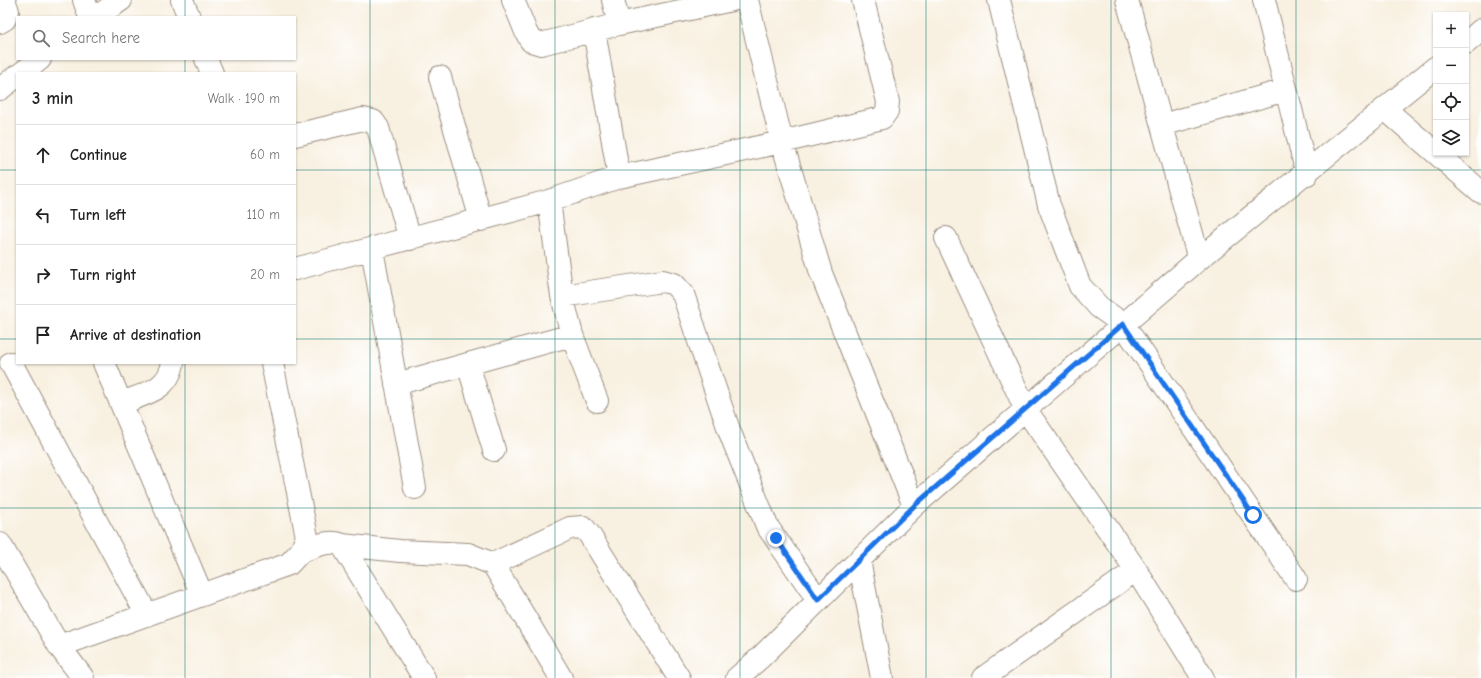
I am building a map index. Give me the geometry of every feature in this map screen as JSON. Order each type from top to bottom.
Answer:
[{"type":"street","points":[[0,22],[4,19],[8,12],[4,0]]},
{"type":"street","points":[[84,0],[90,16]]},
{"type":"street","points":[[97,16],[121,0]]},
{"type":"street","points":[[182,0],[189,16]]},
{"type":"street","points":[[513,0],[526,32],[532,41],[541,44],[619,24],[732,0]]},
{"type":"street","points":[[613,0],[619,24]]},
{"type":"street","points":[[747,0],[782,142],[821,274],[914,506]]},
{"type":"street","points":[[296,269],[549,201],[619,177],[782,142],[882,118],[887,111],[888,102],[863,0]]},
{"type":"street","points":[[999,0],[1049,205],[1080,286],[1099,307],[1123,324],[1296,579]]},
{"type":"street","points":[[1127,0],[1199,259]]},
{"type":"street","points":[[1264,0],[1307,174]]},
{"type":"street","points":[[594,30],[619,177]]},
{"type":"street","points":[[1469,40],[1481,30]]},
{"type":"street","points":[[23,72],[39,60]]},
{"type":"street","points":[[206,60],[212,72]]},
{"type":"street","points":[[737,678],[763,668],[818,600],[914,506],[1199,259],[1307,174],[1433,69]]},
{"type":"street","points":[[0,89],[16,77]]},
{"type":"street","points":[[440,77],[481,220]]},
{"type":"street","points":[[1162,125],[1286,90]]},
{"type":"street","points":[[1385,109],[1481,192]]},
{"type":"street","points":[[296,135],[363,119],[373,121],[378,128],[410,239]]},
{"type":"street","points":[[549,201],[562,296],[572,335],[597,402]]},
{"type":"street","points":[[946,238],[1026,410],[1136,570],[1203,678]]},
{"type":"street","points":[[372,249],[416,488]]},
{"type":"street","points":[[562,296],[662,281],[674,284],[684,294],[729,430],[767,526],[818,600]]},
{"type":"street","points":[[396,384],[572,335]]},
{"type":"street","points":[[9,364],[147,615]]},
{"type":"street","points":[[104,364],[202,595]]},
{"type":"street","points":[[121,404],[158,388],[171,374],[173,364]]},
{"type":"street","points":[[59,646],[289,564],[301,551],[307,537],[272,364]]},
{"type":"street","points":[[468,364],[494,450]]},
{"type":"street","points":[[494,564],[570,528],[582,527],[589,534],[680,678]]},
{"type":"street","points":[[301,551],[326,543],[336,542],[342,545],[400,551],[468,554],[494,564],[561,678]]},
{"type":"street","points":[[0,544],[59,646],[83,678]]},
{"type":"street","points":[[342,545],[424,678]]},
{"type":"street","points":[[859,560],[882,678]]},
{"type":"street","points":[[983,678],[1136,570]]},
{"type":"route","points":[[776,538],[818,600],[914,506],[1123,324],[1253,515]]}]
